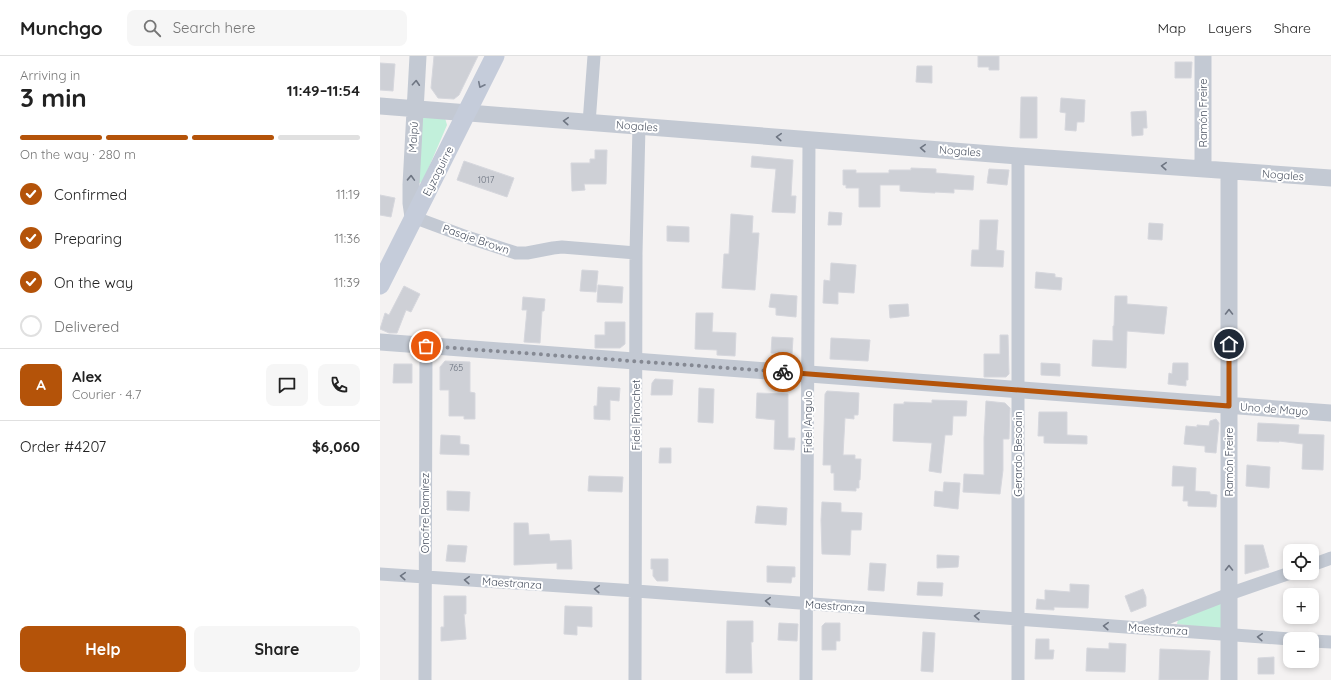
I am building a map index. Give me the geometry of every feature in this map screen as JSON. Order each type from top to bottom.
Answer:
[{"type":"main road","name":"Eyzaguirre","points":[[380,286],[413,217],[495,56]]},
{"type":"street","name":"Maipú","points":[[413,217],[411,185],[418,56]]},
{"type":"street","points":[[589,123],[594,56]]},
{"type":"street","name":"Ramón Freire","points":[[1203,56],[1203,169]]},
{"type":"street","name":"Nogales","points":[[380,106],[1018,156],[1331,178]]},
{"type":"street","name":"Fidel Pinochet","points":[[635,680],[637,362],[636,253],[639,126]]},
{"type":"street","name":"Fidel Angulo","points":[[806,680],[809,140]]},
{"type":"street","name":"Gerardo Besoain","points":[[1018,156],[1018,680]]},
{"type":"street","name":"Ramón Freire","points":[[1229,171],[1229,680]]},
{"type":"street","name":"Pasaje Brown","points":[[413,217],[516,253],[528,253],[562,247],[636,253]]},
{"type":"street","name":"Uno de Mayo","points":[[380,342],[1331,413]]},
{"type":"street","name":"Onofre Ramírez","points":[[424,680],[426,346]]},
{"type":"street","points":[[1319,562],[1331,558]]},
{"type":"street","name":"Maestranza","points":[[380,574],[807,603],[1018,620],[1283,639]]},
{"type":"street","points":[[1140,628],[1283,575]]},
{"type":"street","points":[[1319,641],[1331,642]]},
{"type":"green space","points":[[422,117],[445,118],[447,125],[423,181],[420,183],[418,182]]},
{"type":"green space","points":[[1219,602],[1224,606],[1223,624],[1220,629],[1177,624],[1178,619]]},
{"type":"building","points":[[434,56],[478,56],[459,95],[454,99],[438,98],[431,88]]},
{"type":"building","points":[[978,56],[999,56],[999,70],[989,70],[989,67],[978,67]]},
{"type":"building","points":[[1175,62],[1192,62],[1191,78],[1175,78]]},
{"type":"building","points":[[380,63],[395,64],[393,91],[380,90]]},
{"type":"building","points":[[917,66],[932,66],[932,83],[916,82]]},
{"type":"building","points":[[1021,97],[1037,97],[1037,138],[1020,138]]},
{"type":"building","points":[[1061,98],[1085,100],[1084,122],[1077,122],[1076,131],[1065,130],[1066,113],[1060,112]]},
{"type":"building","points":[[1146,111],[1147,128],[1143,128],[1143,135],[1132,136],[1131,112]]},
{"type":"building","points":[[595,150],[607,150],[606,184],[584,184],[585,190],[572,191],[571,163],[590,163],[590,159],[595,159]]},
{"type":"building","points":[[752,156],[793,160],[791,196],[796,196],[795,213],[772,212],[776,169],[751,167]]},
{"type":"building","points":[[464,161],[514,178],[507,197],[457,180]]},
{"type":"building","points":[[911,168],[936,169],[936,173],[974,176],[973,190],[954,189],[954,193],[935,193],[900,191],[900,185],[880,185],[880,207],[859,207],[859,188],[846,188],[846,185],[843,185],[843,170],[856,170],[856,173],[889,173],[889,170],[911,170]]},
{"type":"building","points":[[989,169],[1009,170],[1007,185],[987,183]]},
{"type":"building","points":[[380,195],[395,198],[391,217],[380,215]]},
{"type":"building","points":[[829,212],[842,213],[841,225],[828,225]]},
{"type":"building","points":[[731,214],[753,216],[752,233],[759,233],[755,290],[722,288],[724,254],[729,254]]},
{"type":"building","points":[[980,220],[998,220],[996,250],[1004,251],[1003,267],[971,266],[972,250],[979,250]]},
{"type":"building","points":[[1149,223],[1163,224],[1162,240],[1148,239]]},
{"type":"building","points":[[667,226],[689,227],[689,242],[667,241]]},
{"type":"building","points":[[831,263],[856,265],[854,293],[838,292],[838,304],[823,303],[824,280],[830,281]]},
{"type":"building","points":[[582,270],[598,271],[596,292],[580,291]]},
{"type":"building","points":[[1036,272],[1055,274],[1055,277],[1062,278],[1061,290],[1035,288]]},
{"type":"building","points":[[598,285],[623,287],[622,303],[597,302]]},
{"type":"building","points":[[404,286],[420,294],[411,312],[406,310],[397,333],[389,333],[380,329],[385,313],[389,315]]},
{"type":"building","points":[[771,294],[797,296],[796,317],[776,315],[776,308],[769,307]]},
{"type":"building","points":[[1115,296],[1127,296],[1127,304],[1167,307],[1164,334],[1127,331],[1126,368],[1092,366],[1093,340],[1113,341]]},
{"type":"building","points":[[523,297],[545,299],[544,311],[542,311],[540,343],[524,342],[527,310],[522,310]]},
{"type":"building","points":[[908,304],[909,316],[890,318],[889,305]]},
{"type":"building","points":[[696,313],[713,313],[712,332],[736,333],[735,356],[717,355],[717,350],[695,349]]},
{"type":"building","points":[[605,322],[625,322],[625,344],[620,348],[595,348],[595,335],[605,335]]},
{"type":"building","points":[[1000,335],[1008,335],[1009,374],[1006,377],[984,377],[984,354],[1000,354]]},
{"type":"building","points":[[772,337],[793,338],[792,354],[771,353]]},
{"type":"building","points":[[831,338],[870,340],[868,361],[830,359]]},
{"type":"building","points":[[445,361],[470,362],[470,392],[475,393],[475,419],[464,419],[464,416],[449,416],[449,390],[440,390],[440,367]]},
{"type":"building","points":[[1041,363],[1060,364],[1060,376],[1041,375]]},
{"type":"building","points":[[1173,363],[1188,363],[1188,380],[1186,380],[1186,386],[1168,384],[1169,373],[1172,374]]},
{"type":"building","points":[[394,364],[412,364],[412,383],[393,383]]},
{"type":"building","points":[[655,379],[673,380],[672,395],[651,395],[652,383]]},
{"type":"building","points":[[598,387],[620,388],[619,401],[610,400],[610,420],[594,419],[594,406],[597,406]]},
{"type":"building","points":[[699,388],[714,389],[713,423],[698,422]]},
{"type":"building","points":[[827,391],[859,393],[858,415],[854,415],[854,419],[845,418],[843,455],[855,455],[855,459],[861,459],[859,488],[856,488],[856,491],[834,490],[834,473],[831,473],[831,465],[823,465],[825,394]]},
{"type":"building","points":[[757,393],[788,394],[788,438],[795,438],[794,450],[774,449],[775,420],[756,418]]},
{"type":"building","points":[[932,400],[967,401],[966,416],[953,416],[952,435],[945,435],[941,473],[929,471],[932,443],[893,441],[894,404],[904,404],[904,402],[932,403]]},
{"type":"building","points":[[986,401],[1005,403],[1010,408],[1009,439],[1003,439],[1003,470],[1000,494],[963,492],[964,474],[984,475]]},
{"type":"building","points":[[1039,412],[1067,412],[1067,435],[1087,436],[1087,444],[1044,443],[1044,436],[1038,436]]},
{"type":"building","points":[[1216,419],[1219,423],[1216,453],[1205,452],[1205,446],[1184,444],[1186,426],[1209,426],[1210,421]]},
{"type":"building","points":[[1258,423],[1299,425],[1298,434],[1324,435],[1323,470],[1302,469],[1303,444],[1279,441],[1257,441]]},
{"type":"building","points":[[441,435],[460,436],[460,444],[469,445],[469,455],[440,454]]},
{"type":"building","points":[[660,448],[671,448],[671,463],[659,463]]},
{"type":"building","points":[[1247,465],[1270,467],[1269,488],[1246,486]]},
{"type":"building","points":[[1173,466],[1196,468],[1195,491],[1210,492],[1210,494],[1217,495],[1216,507],[1188,506],[1188,501],[1183,501],[1184,486],[1172,486]]},
{"type":"building","points":[[589,476],[623,477],[622,492],[588,491]]},
{"type":"building","points":[[944,482],[960,483],[958,509],[934,506],[935,491],[943,492]]},
{"type":"building","points":[[447,491],[470,492],[469,511],[447,510]]},
{"type":"building","points":[[822,502],[841,503],[841,512],[862,513],[861,530],[851,530],[850,555],[822,554]]},
{"type":"building","points":[[757,506],[787,508],[786,525],[755,523]]},
{"type":"building","points":[[514,523],[528,523],[529,535],[549,534],[550,541],[571,540],[572,569],[557,569],[557,563],[514,565]]},
{"type":"building","points":[[448,545],[467,546],[465,562],[446,561]]},
{"type":"building","points":[[1245,545],[1263,545],[1269,567],[1245,574]]},
{"type":"building","points":[[937,555],[959,556],[958,567],[937,568]]},
{"type":"building","points":[[651,559],[668,559],[668,581],[657,581],[653,576]]},
{"type":"building","points":[[870,563],[886,564],[884,591],[868,590]]},
{"type":"building","points":[[767,566],[795,567],[795,577],[792,577],[791,583],[767,582]]},
{"type":"building","points":[[918,582],[943,583],[942,596],[917,595]]},
{"type":"building","points":[[1070,584],[1089,585],[1088,608],[1054,607],[1054,610],[1036,609],[1037,599],[1045,600],[1045,590],[1070,592]]},
{"type":"building","points":[[1143,589],[1146,597],[1146,606],[1131,612],[1125,596]]},
{"type":"building","points":[[444,596],[466,596],[466,614],[464,614],[466,639],[441,641],[441,627],[444,627]]},
{"type":"building","points":[[565,606],[592,607],[592,627],[577,626],[577,635],[564,634]]},
{"type":"building","points":[[727,621],[753,621],[753,642],[751,642],[752,673],[726,673]]},
{"type":"building","points":[[779,623],[798,624],[797,641],[778,640]]},
{"type":"building","points":[[825,623],[840,623],[840,641],[836,641],[836,650],[822,650],[822,626]]},
{"type":"building","points":[[923,632],[935,633],[933,672],[921,671]]},
{"type":"building","points":[[1036,639],[1049,639],[1049,650],[1054,650],[1053,659],[1035,659]]},
{"type":"building","points":[[1109,643],[1126,644],[1125,672],[1086,671],[1087,648],[1109,649]]},
{"type":"building","points":[[1160,649],[1210,651],[1208,680],[1159,680]]},
{"type":"building","points":[[1274,657],[1274,674],[1258,674],[1258,658]]},
{"type":"way so far","points":[[426,346],[783,372]]},
{"type":"route","points":[[783,372],[1229,406],[1229,344]]}]
